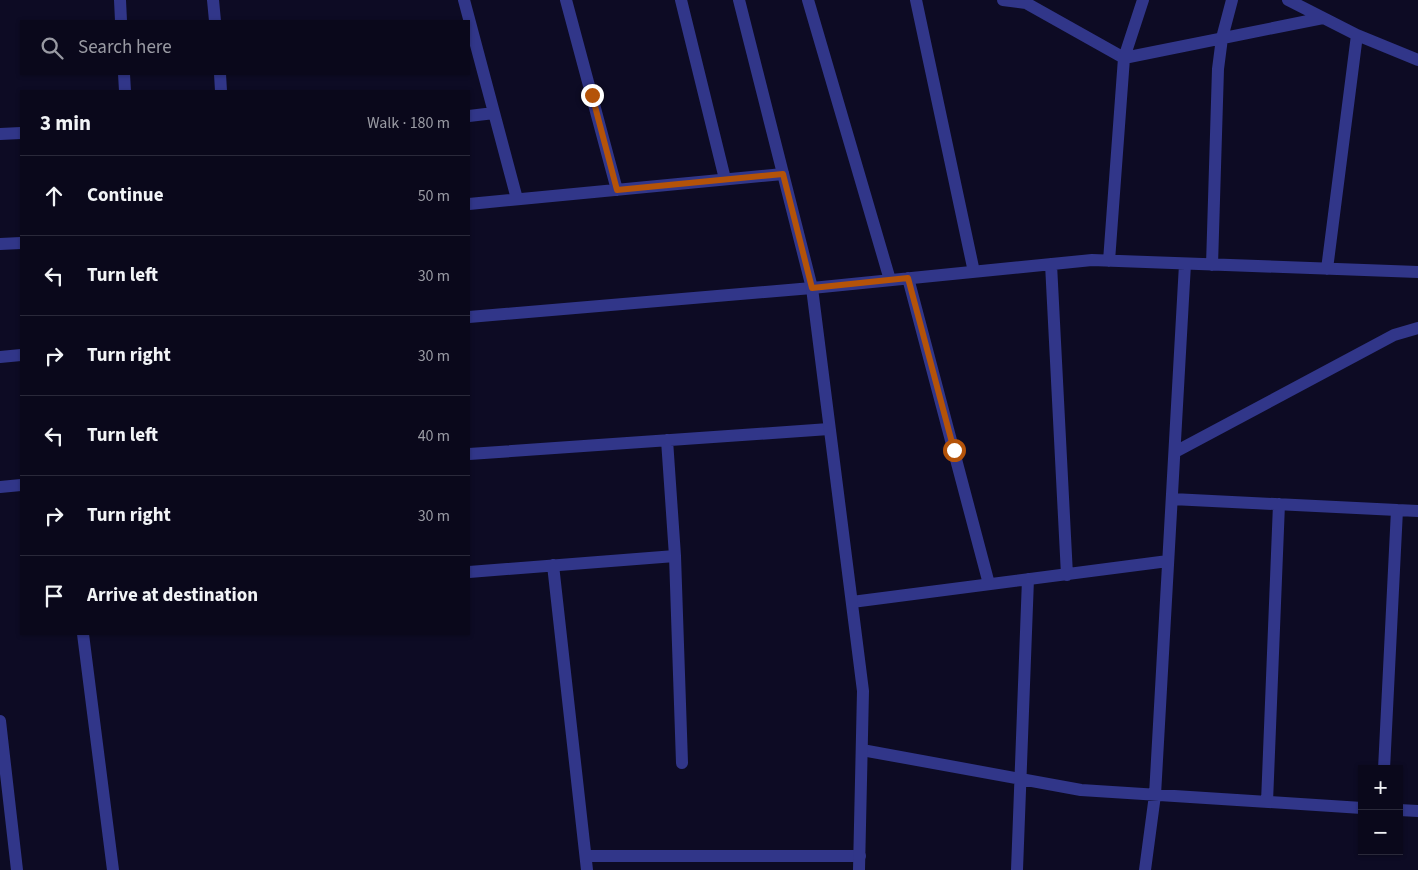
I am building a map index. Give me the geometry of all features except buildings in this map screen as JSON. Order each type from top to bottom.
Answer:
[{"type":"street","points":[[120,0],[121,20]]},
{"type":"street","points":[[213,0],[215,20]]},
{"type":"street","points":[[464,0],[469,20]]},
{"type":"street","points":[[566,0],[617,190]]},
{"type":"street","points":[[681,0],[725,180]]},
{"type":"street","points":[[739,0],[812,288],[863,691],[859,870]]},
{"type":"street","points":[[808,0],[890,280]]},
{"type":"street","points":[[916,0],[974,272]]},
{"type":"street","points":[[1002,0],[1026,3],[1124,58],[1323,18]]},
{"type":"street","points":[[1109,261],[1124,58],[1143,0]]},
{"type":"street","points":[[1212,265],[1218,69],[1222,38],[1232,0]]},
{"type":"street","points":[[1288,0],[1357,35],[1418,60]]},
{"type":"street","points":[[470,23],[517,199]]},
{"type":"street","points":[[1327,269],[1357,35]]},
{"type":"street","points":[[124,75],[125,90]]},
{"type":"street","points":[[220,75],[222,90]]},
{"type":"street","points":[[470,116],[494,113]]},
{"type":"street","points":[[0,134],[20,133]]},
{"type":"street","points":[[470,204],[783,174]]},
{"type":"street","points":[[0,244],[20,243]]},
{"type":"street","points":[[470,317],[812,288],[1092,260],[1418,272]]},
{"type":"street","points":[[1050,264],[1068,574]]},
{"type":"street","points":[[1144,870],[1155,795],[1185,264]]},
{"type":"street","points":[[908,278],[989,584]]},
{"type":"street","points":[[1175,452],[1394,335],[1418,328]]},
{"type":"street","points":[[0,357],[20,355]]},
{"type":"street","points":[[470,454],[829,429]]},
{"type":"street","points":[[667,440],[675,556],[682,763]]},
{"type":"street","points":[[0,487],[20,486]]},
{"type":"street","points":[[1172,498],[1418,511]]},
{"type":"street","points":[[1267,802],[1279,504]]},
{"type":"street","points":[[1384,765],[1397,510]]},
{"type":"street","points":[[470,572],[675,556]]},
{"type":"street","points":[[852,602],[1168,561]]},
{"type":"street","points":[[553,566],[587,870]]},
{"type":"street","points":[[1017,870],[1022,779],[1028,579]]},
{"type":"street","points":[[83,635],[113,870]]},
{"type":"street","points":[[0,721],[17,870]]},
{"type":"street","points":[[862,750],[1081,790],[1358,808]]},
{"type":"street","points":[[1403,810],[1418,811]]},
{"type":"street","points":[[586,856],[860,856]]},
{"type":"route","points":[[592,95],[617,190],[783,174],[812,288],[908,278],[954,450]]}]
